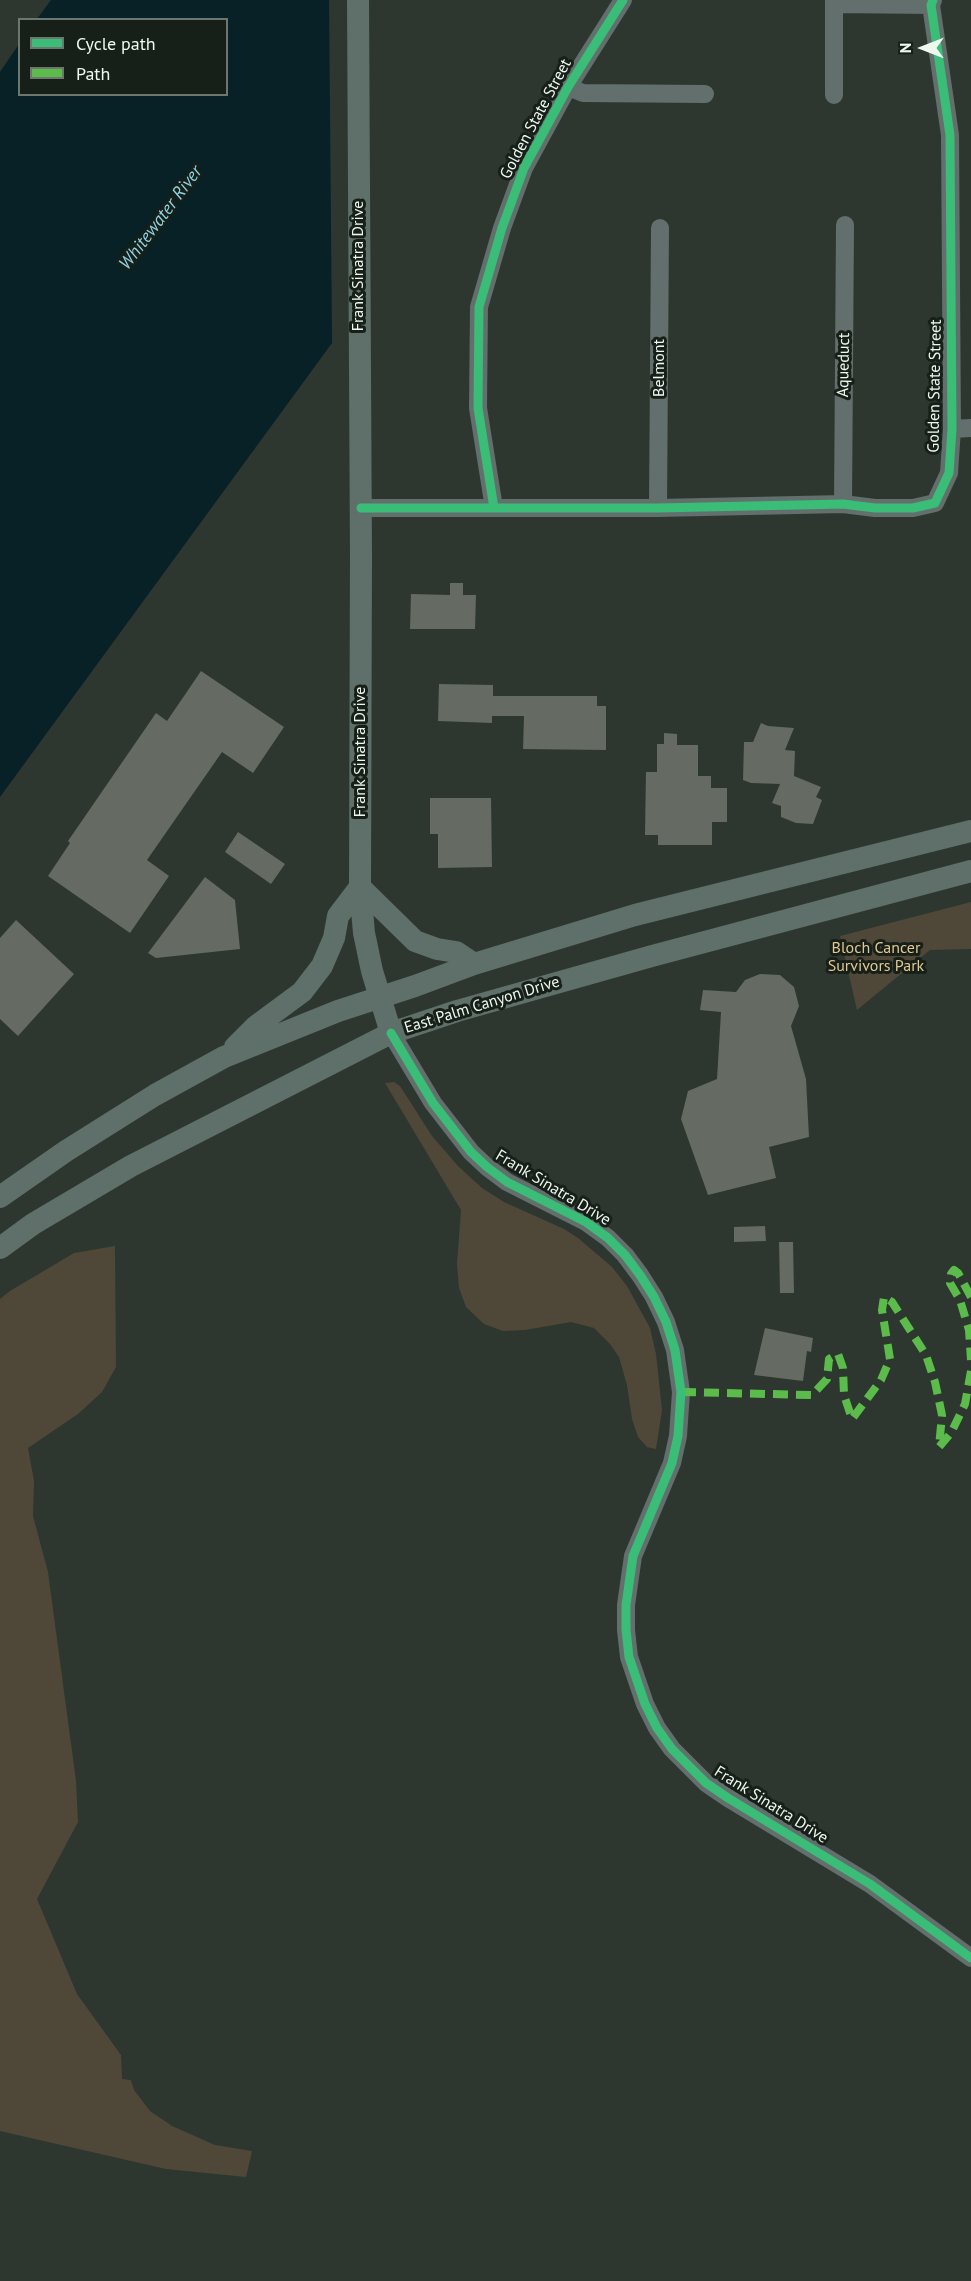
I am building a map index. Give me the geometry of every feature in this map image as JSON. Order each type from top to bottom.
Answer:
[{"type":"main road","name":"Frank Sinatra Drive","points":[[358,0],[361,508],[360,887],[364,933],[379,997],[391,1033]]},
{"type":"main road","points":[[0,1197],[66,1151],[155,1095],[224,1057],[379,997],[474,964],[635,915],[971,831]]},
{"type":"main road","name":"East Palm Canyon Drive","points":[[0,1248],[33,1224],[131,1166],[391,1033],[457,1011],[652,956],[971,871]]},
{"type":"main road","points":[[224,1057],[256,1026],[302,992],[322,966],[334,938],[338,916],[360,887],[415,941],[437,950],[456,952],[474,964]]},
{"type":"street","name":"Golden State Street","points":[[494,508],[477,408],[479,307],[502,228],[524,168],[568,87],[622,0]]},
{"type":"street","points":[[834,95],[834,2],[932,3]]},
{"type":"street","name":"Golden State Street","points":[[361,508],[658,508],[843,504],[875,508],[903,508],[935,503],[949,473],[952,429],[950,135],[932,3]]},
{"type":"street","points":[[568,87],[583,93],[705,94]]},
{"type":"street","name":"Aqueduct","points":[[843,504],[845,225]]},
{"type":"street","name":"Belmont","points":[[658,508],[660,228]]},
{"type":"street","points":[[952,429],[971,428]]},
{"type":"street","name":"Frank Sinatra Drive","points":[[391,1033],[433,1103],[471,1152],[507,1182],[586,1222],[608,1238],[640,1275],[666,1322],[675,1350],[681,1392],[678,1436],[669,1471],[633,1556],[626,1605],[629,1657],[642,1696],[657,1728],[672,1749],[706,1783],[870,1884],[971,1958]]},
{"type":"green space","name":"Bloch Cancer Survivors Park","points":[[971,902],[971,949],[930,950],[857,1010],[840,936]]},
{"type":"green space","points":[[394,1082],[400,1086],[432,1136],[458,1166],[482,1188],[504,1202],[564,1229],[578,1238],[612,1267],[627,1286],[650,1328],[656,1354],[662,1410],[656,1449],[647,1447],[638,1437],[619,1357],[594,1328],[571,1322],[525,1330],[503,1331],[484,1324],[466,1307],[459,1288],[457,1264],[461,1210],[385,1083]]},
{"type":"green space","points":[[115,1246],[116,1367],[102,1392],[78,1414],[28,1448],[34,1481],[33,1516],[48,1572],[76,1781],[78,1822],[37,1899],[77,1994],[121,2055],[122,2079],[131,2080],[134,2090],[150,2111],[172,2126],[215,2145],[252,2151],[246,2177],[166,2169],[0,2131],[0,1299],[74,1253]]},
{"type":"water","name":"Whitewater River","points":[[51,0],[329,0],[332,343],[0,797],[0,72],[18,45],[18,96],[228,96],[228,18],[38,18]]},
{"type":"building","points":[[450,583],[463,583],[463,595],[476,595],[475,629],[410,629],[411,594],[450,595]]},
{"type":"building","points":[[201,671],[284,727],[253,773],[222,752],[147,860],[169,876],[130,933],[48,876],[70,843],[68,841],[156,713],[167,721]]},
{"type":"building","points":[[439,684],[493,685],[493,696],[597,696],[597,706],[606,706],[606,750],[523,749],[524,716],[492,716],[492,723],[438,721]]},
{"type":"building","points":[[761,723],[768,726],[794,728],[785,750],[795,751],[794,776],[821,787],[816,797],[822,800],[813,824],[796,823],[781,817],[781,806],[772,803],[780,784],[751,783],[743,780],[744,742],[753,742]]},
{"type":"building","points":[[664,733],[677,734],[677,745],[698,745],[698,776],[711,776],[711,788],[727,788],[727,822],[712,822],[712,845],[658,845],[658,835],[645,835],[646,772],[657,772],[657,744],[664,744]]},
{"type":"building","points":[[430,798],[491,798],[492,867],[438,868],[438,834],[430,834]]},
{"type":"building","points":[[238,832],[285,864],[271,884],[225,852]]},
{"type":"building","points":[[205,877],[235,900],[240,949],[156,958],[148,953]]},
{"type":"building","points":[[16,920],[74,974],[18,1036],[0,1019],[0,938]]},
{"type":"building","points":[[760,974],[780,975],[794,987],[799,1006],[791,1026],[806,1079],[809,1137],[769,1147],[776,1178],[708,1195],[681,1119],[688,1091],[717,1079],[721,1012],[700,1010],[703,990],[736,992],[745,980]]},
{"type":"building","points":[[765,1226],[766,1241],[734,1242],[734,1227]]},
{"type":"building","points":[[779,1242],[793,1242],[794,1293],[780,1293]]},
{"type":"building","points":[[765,1328],[813,1338],[811,1352],[807,1351],[803,1381],[754,1375]]},
{"type":"marked path","points":[[971,1297],[954,1270],[950,1283],[960,1300],[969,1330],[971,1360]]},
{"type":"marked path","points":[[681,1392],[812,1395],[827,1379],[829,1359],[838,1354],[843,1368],[844,1395],[852,1419],[881,1380],[890,1359],[882,1310],[884,1297],[892,1302],[926,1355],[942,1415],[939,1447],[951,1433],[965,1404],[971,1371]]},
{"type":"cycle path","points":[[494,508],[478,408],[479,307],[502,228],[524,168],[568,87],[623,0]]},
{"type":"cycle path","points":[[361,508],[658,508],[843,504],[875,508],[913,508],[935,503],[949,473],[952,429],[950,135],[931,5],[933,0]]},
{"type":"cycle path","points":[[391,1033],[433,1103],[471,1152],[507,1182],[586,1222],[608,1238],[640,1275],[666,1322],[675,1350],[681,1392],[678,1436],[672,1463],[633,1556],[626,1605],[629,1657],[645,1704],[657,1728],[672,1749],[706,1783],[870,1884],[971,1958]]}]
